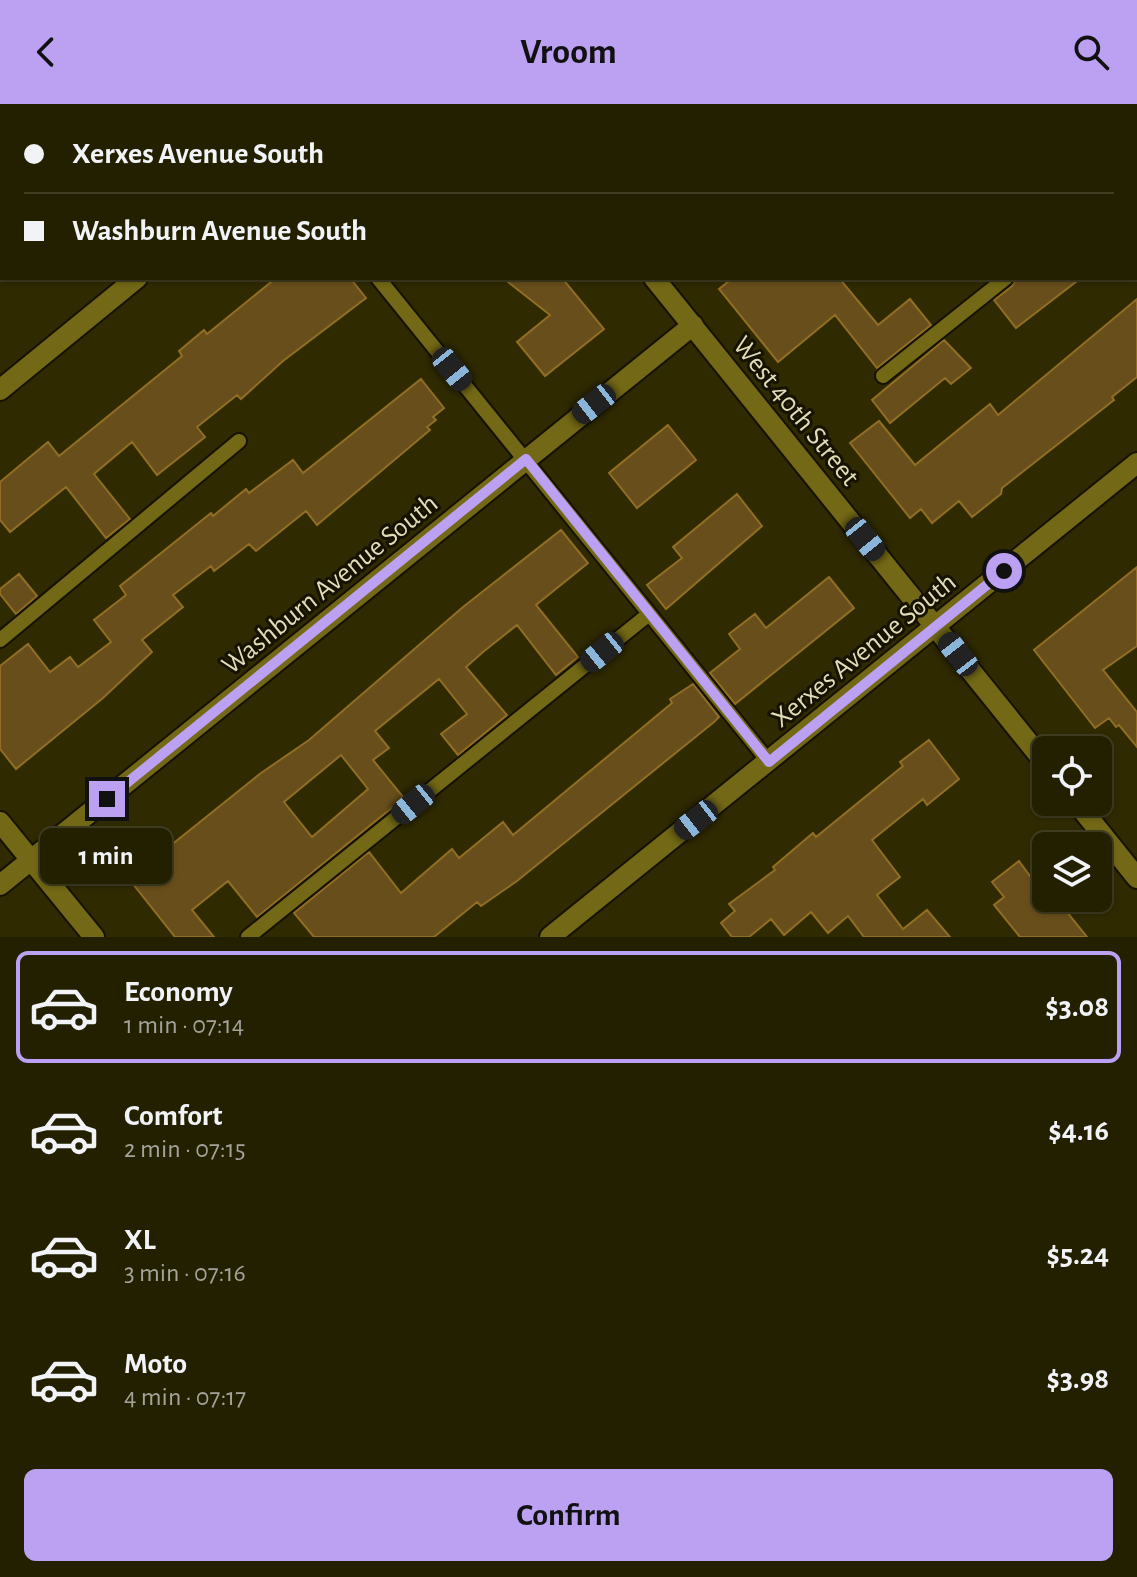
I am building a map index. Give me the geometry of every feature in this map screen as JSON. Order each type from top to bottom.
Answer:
[{"type":"street","points":[[0,390],[135,280]]},
{"type":"street","name":"West 40th Street","points":[[656,280],[1032,746]]},
{"type":"street","name":"Washburn Avenue South","points":[[0,885],[693,325]]},
{"type":"street","name":"Xerxes Avenue South","points":[[550,937],[1137,463]]},
{"type":"street","points":[[1087,816],[1137,878]]},
{"type":"street","points":[[0,822],[94,937]]},
{"type":"lane","points":[[380,280],[769,762]]},
{"type":"lane","points":[[883,376],[1003,280]]},
{"type":"lane","points":[[0,640],[239,441]]},
{"type":"lane","points":[[248,937],[649,614]]},
{"type":"building","points":[[274,280],[352,280],[366,298],[283,361],[241,399],[237,395],[197,427],[205,437],[157,475],[132,442],[94,474],[130,519],[106,538],[66,487],[10,532],[0,520],[0,482],[48,442],[59,456],[182,356],[179,351],[204,330],[207,334]]},
{"type":"building","points":[[506,280],[564,280],[604,329],[545,376],[517,342],[550,315]]},
{"type":"building","points":[[730,280],[841,280],[878,325],[910,299],[931,325],[877,368],[835,315],[778,362],[719,289]]},
{"type":"building","points":[[1015,280],[1078,280],[1016,328],[994,300]]},
{"type":"building","points":[[1137,299],[1137,377],[1112,397],[1114,400],[1002,488],[1001,494],[972,517],[959,501],[932,523],[921,509],[910,518],[850,443],[879,421],[915,465],[990,404],[998,415]]},
{"type":"building","points":[[944,340],[971,368],[951,384],[945,378],[890,423],[872,400]]},
{"type":"building","points":[[421,379],[444,408],[433,417],[436,420],[427,427],[430,430],[317,525],[306,511],[256,551],[249,544],[214,571],[211,566],[173,595],[183,607],[142,640],[152,652],[103,698],[16,769],[0,749],[0,666],[28,644],[50,672],[70,657],[78,667],[111,642],[94,620],[126,595],[120,586],[246,489],[249,493],[293,460],[303,473]]},
{"type":"building","points":[[668,425],[696,460],[637,508],[609,473]]},
{"type":"building","points":[[737,494],[762,526],[666,609],[647,585],[682,558],[673,547]]},
{"type":"building","points":[[561,530],[588,563],[536,605],[578,657],[556,675],[517,625],[483,652],[466,667],[507,715],[458,755],[441,734],[467,714],[439,679],[375,731],[389,748],[373,760],[404,798],[257,917],[228,881],[192,910],[214,937],[175,937],[129,879],[261,773],[309,740],[463,607]],"holes":[[[341,755],[368,789],[312,837],[284,802]]]},
{"type":"building","points":[[1137,567],[1137,646],[1103,670],[1137,712],[1137,747],[1109,718],[1095,728],[1034,650]]},
{"type":"building","points":[[19,574],[37,596],[16,614],[0,594],[0,589]]},
{"type":"building","points":[[829,577],[854,608],[735,704],[710,673],[740,649],[729,634],[755,614],[766,628]]},
{"type":"building","points":[[693,684],[719,717],[714,722],[517,881],[481,906],[477,902],[434,937],[314,937],[294,913],[369,852],[401,893],[452,849],[459,858],[503,822],[513,835],[672,703],[670,699]]},
{"type":"building","points":[[929,740],[959,779],[927,805],[923,799],[872,840],[900,877],[877,895],[903,929],[927,910],[950,937],[864,937],[848,916],[828,933],[811,912],[784,935],[771,919],[749,937],[732,937],[721,923],[735,911],[729,904],[775,870],[773,867],[813,833],[816,837],[903,766],[900,762]]},
{"type":"building","points":[[1019,861],[1032,879],[1032,912],[1067,912],[1087,937],[1020,937],[994,905],[1004,897],[992,882]]},
{"type":"route","points":[[107,799],[526,459],[769,762],[1004,571]]}]
